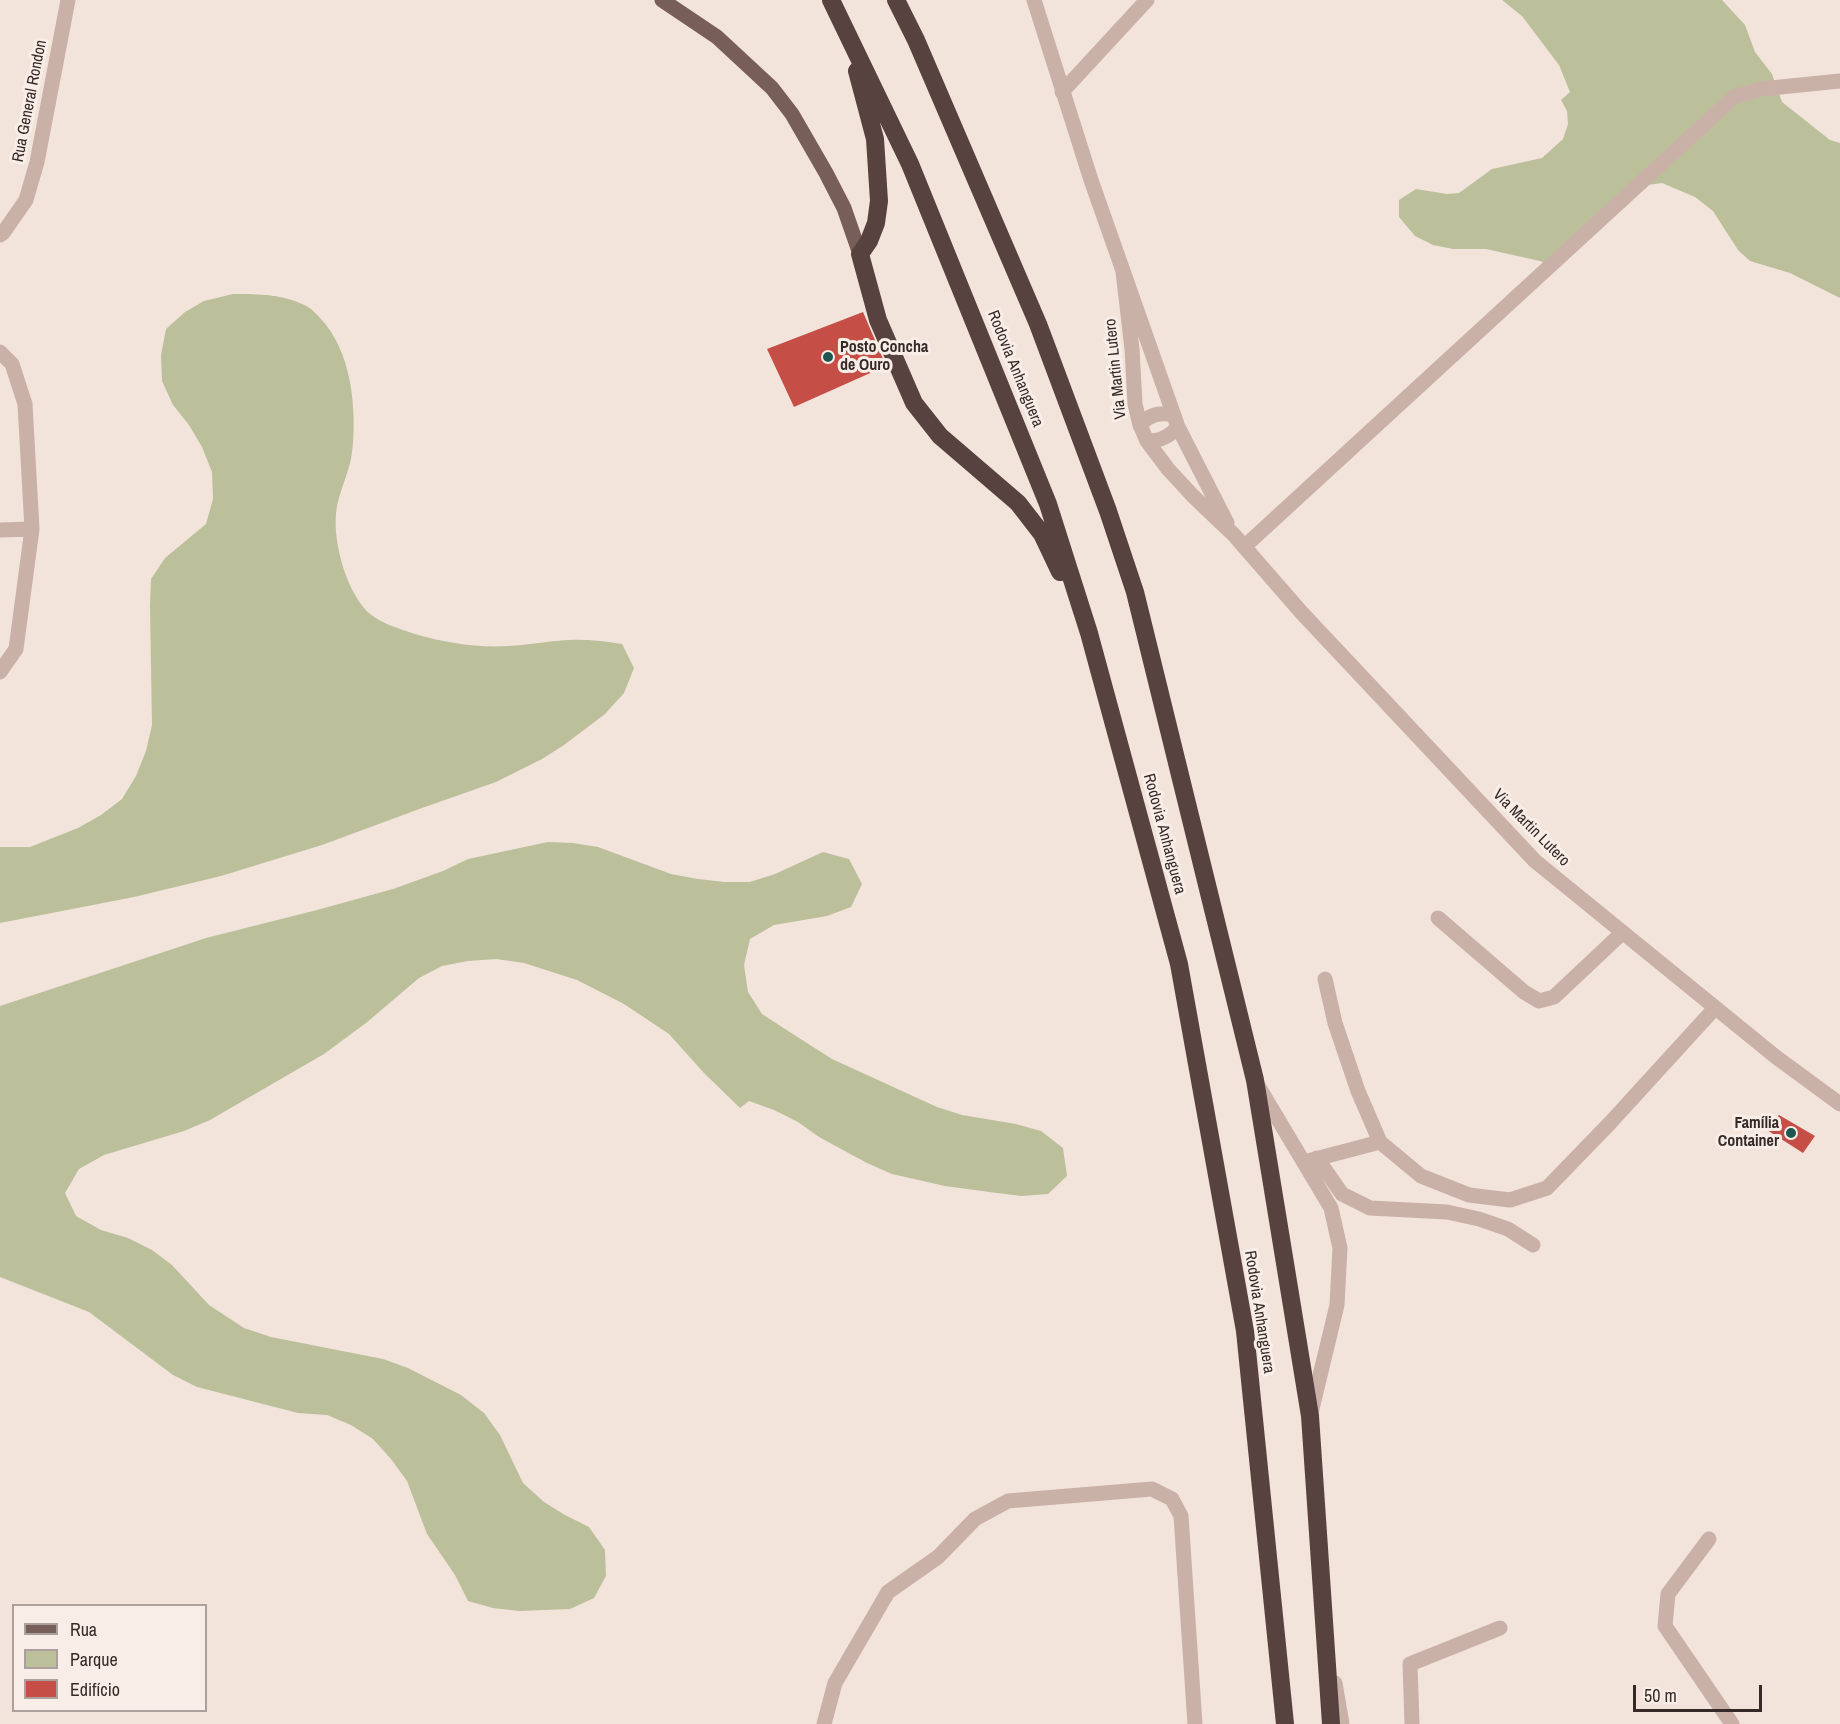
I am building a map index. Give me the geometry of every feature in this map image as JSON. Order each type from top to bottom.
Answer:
[{"type":"highway","name":"Rodovia Anhanguera","points":[[831,0],[910,164],[1048,504],[1089,633],[1179,964],[1245,1331],[1285,1724]]},
{"type":"highway","name":"Rodovia Anhanguera","points":[[896,0],[921,51],[1038,324],[1132,582],[1255,1080],[1310,1416],[1331,1724]]},
{"type":"highway","points":[[844,25],[875,139],[879,201],[876,223],[869,241],[860,254],[878,320],[915,403],[940,436],[1018,503],[1041,534],[1089,633]]},
{"type":"main road","points":[[662,0],[717,37],[772,88],[792,114],[826,173],[844,208],[860,254]]},
{"type":"street","name":"Rua General Rondon","points":[[0,235],[26,200],[37,162],[68,0]]},
{"type":"street","name":"Via Martin Lutero","points":[[1034,0],[1062,92],[1176,421],[1219,508],[1239,541]]},
{"type":"street","points":[[1062,92],[1147,0]]},
{"type":"street","points":[[1239,541],[1734,97],[1761,89],[1840,81]]},
{"type":"street","name":"Via Martin Lutero","points":[[1123,272],[1140,425],[1147,441],[1174,476],[1239,541],[1301,612],[1534,861],[1776,1057],[1840,1104]]},
{"type":"street","points":[[0,352],[12,364],[25,404],[32,529],[16,649],[0,672]]},
{"type":"street","points":[[1140,425],[1155,414],[1165,413],[1176,421],[1172,434],[1165,438],[1147,441]]},
{"type":"street","points":[[0,530],[32,529]]},
{"type":"street","points":[[1438,918],[1524,992],[1539,1001],[1554,997],[1622,933]]},
{"type":"street","points":[[1325,979],[1342,1046],[1380,1142],[1421,1176],[1469,1195],[1510,1200],[1547,1188],[1715,1008]]},
{"type":"street","points":[[1255,1080],[1311,1160],[1342,1194],[1370,1208],[1447,1212],[1479,1219],[1508,1229],[1533,1245]]},
{"type":"street","points":[[1311,1160],[1380,1142]]},
{"type":"street","points":[[1310,1416],[1337,1305],[1340,1248],[1331,1208],[1311,1160]]},
{"type":"street","points":[[824,1724],[835,1683],[888,1592],[938,1557],[975,1519],[1008,1501],[1152,1489],[1172,1499],[1181,1516],[1195,1724]]},
{"type":"street","points":[[1709,1539],[1668,1594],[1665,1626],[1732,1724]]},
{"type":"street","points":[[1412,1724],[1410,1664],[1500,1628]]},
{"type":"street","points":[[1326,1632],[1342,1724]]},
{"type":"green space","points":[[1502,0],[1722,0],[1745,25],[1755,52],[1772,74],[1782,102],[1830,140],[1840,143],[1840,298],[1790,273],[1750,261],[1738,250],[1713,211],[1695,197],[1662,183],[1640,186],[1550,265],[1486,249],[1453,249],[1433,245],[1415,236],[1399,217],[1399,200],[1416,189],[1447,194],[1459,193],[1492,169],[1542,158],[1563,139],[1568,124],[1567,111],[1561,100],[1570,92],[1559,65],[1522,16]]},
{"type":"green space","points":[[233,294],[290,299],[310,308],[331,332],[339,346],[349,377],[354,427],[351,460],[337,508],[337,539],[348,581],[370,614],[415,634],[462,644],[509,646],[575,640],[622,644],[634,668],[624,693],[605,714],[542,759],[496,782],[322,845],[221,876],[134,897],[0,923],[0,847],[30,847],[78,828],[101,815],[122,799],[136,776],[146,751],[152,725],[151,579],[165,558],[206,524],[213,499],[212,472],[202,447],[189,425],[173,405],[162,381],[161,355],[166,329],[185,312],[204,301]]},
{"type":"green space","points":[[548,842],[598,847],[671,874],[724,882],[750,882],[775,874],[823,852],[849,859],[862,884],[851,907],[827,916],[774,925],[750,939],[744,965],[748,992],[762,1014],[832,1059],[937,1107],[962,1115],[1016,1124],[1041,1131],[1063,1148],[1067,1176],[1048,1194],[1022,1196],[945,1186],[892,1174],[819,1137],[798,1122],[774,1110],[749,1101],[740,1108],[669,1034],[624,1004],[577,980],[524,963],[496,959],[442,966],[419,978],[366,1023],[324,1054],[210,1120],[184,1131],[104,1155],[79,1169],[65,1193],[76,1216],[101,1230],[128,1238],[152,1250],[172,1265],[209,1305],[244,1328],[271,1337],[383,1359],[408,1368],[461,1395],[484,1413],[500,1435],[523,1483],[544,1502],[589,1527],[605,1550],[606,1576],[594,1598],[570,1609],[519,1611],[493,1608],[468,1601],[455,1575],[427,1534],[407,1481],[373,1439],[351,1425],[327,1415],[298,1413],[197,1387],[173,1375],[89,1312],[0,1277],[0,1006],[206,938],[393,889],[443,871],[468,859]]},
{"type":"building","name":"Posto Concha de Ouro","points":[[863,312],[886,366],[794,407],[767,349]]},
{"type":"building","name":"Família Container","points":[[1779,1115],[1815,1136],[1803,1153],[1767,1130]]},
{"type":"place","name":"Posto Concha de Ouro","points":[[828,357]]},
{"type":"place","name":"Família Container","points":[[1791,1133]]}]
